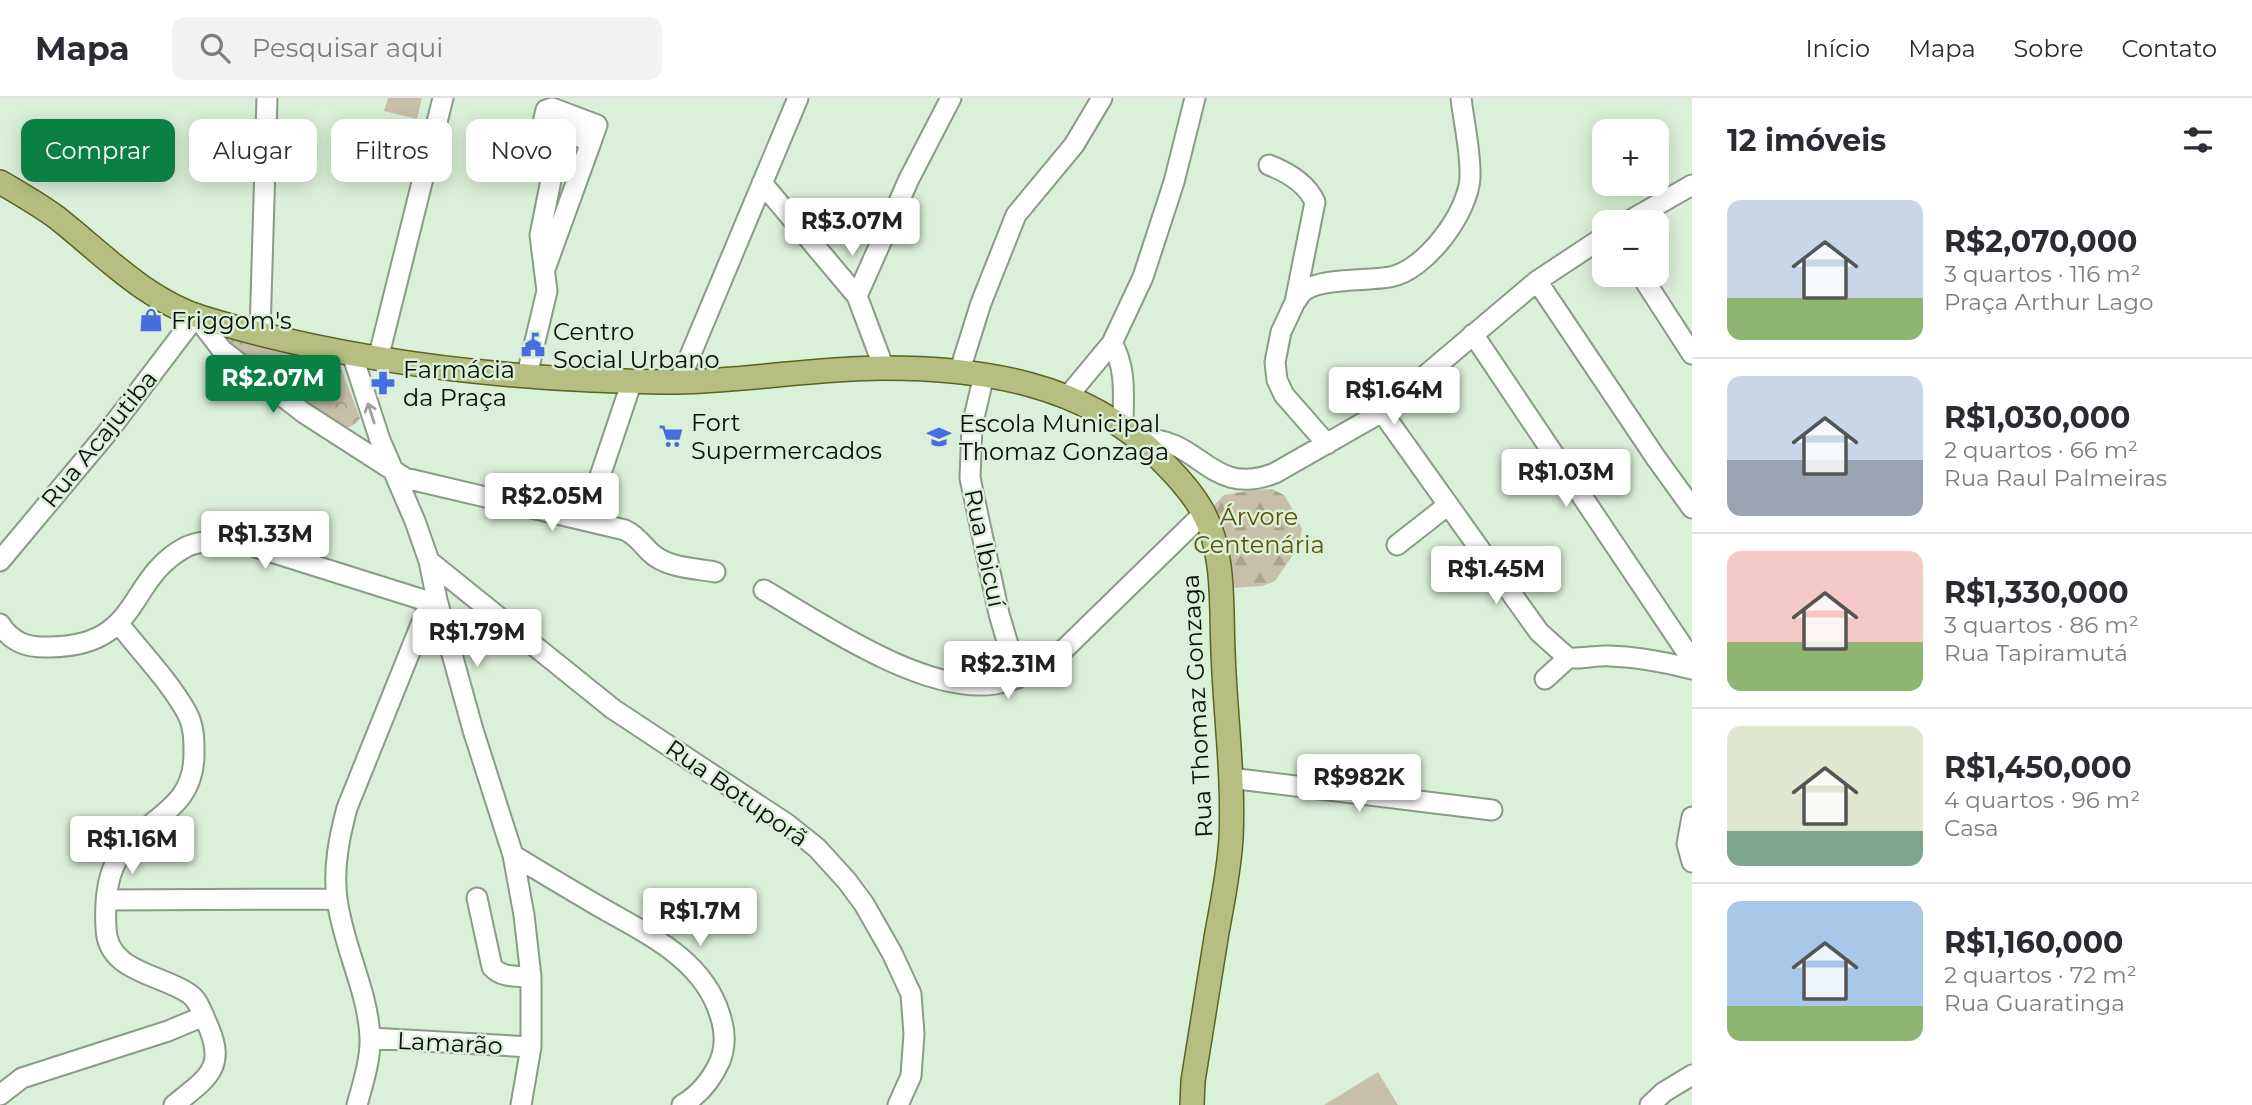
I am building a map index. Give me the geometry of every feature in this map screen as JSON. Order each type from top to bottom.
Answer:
[{"type":"main road","name":"Rua Thomaz Gonzaga","points":[[1,184],[55,216],[140,285],[196,316],[260,334],[352,354],[380,351],[527,375],[632,381],[679,382],[884,368],[984,375],[1042,387],[1068,396],[1094,408],[1132,433],[1178,479],[1203,513],[1212,535],[1220,577],[1231,840],[1197,1056],[1192,1105]]},
{"type":"street","points":[[260,334],[267,98]]},
{"type":"street","points":[[380,351],[443,98]]},
{"type":"street","points":[[679,382],[799,98]]},
{"type":"street","points":[[857,296],[909,179],[951,98]]},
{"type":"street","points":[[959,373],[981,303],[1016,215],[1068,154],[1102,98]]},
{"type":"street","points":[[1068,396],[1112,343],[1143,277],[1160,229],[1195,98]]},
{"type":"street","points":[[1295,302],[1305,290],[1336,281],[1399,275],[1422,261],[1445,234],[1459,212],[1468,190],[1470,176],[1461,98]]},
{"type":"street","points":[[545,269],[591,142]]},
{"type":"street","points":[[1269,165],[1289,174],[1307,189],[1315,202],[1295,302],[1281,332],[1275,362],[1277,380],[1284,396],[1327,444]]},
{"type":"street","points":[[527,375],[547,291],[540,252],[540,235],[551,182]]},
{"type":"street","points":[[762,183],[857,296],[884,368]]},
{"type":"street","points":[[1653,210],[1690,192]]},
{"type":"street","points":[[1112,343],[1121,357],[1132,433],[1180,447],[1217,472],[1235,480],[1269,476],[1382,412],[1537,281],[1592,245]]},
{"type":"street","points":[[1537,281],[1692,508]]},
{"type":"street","points":[[1649,287],[1692,354]]},
{"type":"street","points":[[196,316],[222,350],[304,414],[392,471],[418,482],[625,530],[636,535],[649,552],[659,559],[671,564],[715,572]]},
{"type":"street","name":"Rua Acajutiba","points":[[0,561],[107,433],[196,316]]},
{"type":"street","points":[[1473,334],[1692,660]]},
{"type":"street","points":[[352,354],[392,471],[415,521],[429,561],[434,601],[513,855],[524,915],[531,977],[531,1047],[521,1105]]},
{"type":"street","name":"Rua Ibicuí","points":[[984,375],[972,426],[970,478],[999,614],[1018,678]]},
{"type":"street","points":[[595,491],[632,381]]},
{"type":"street","points":[[1382,412],[1539,632],[1568,658]]},
{"type":"street","points":[[1397,545],[1448,505]]},
{"type":"street","points":[[764,590],[887,660],[962,684],[993,684],[1046,667],[1203,513]]},
{"type":"street","points":[[0,624],[6,633],[20,644],[38,647],[85,643],[103,636],[119,624],[151,577],[168,560],[187,546],[207,541],[233,540],[434,601]]},
{"type":"street","name":"Rua Botuporã","points":[[429,561],[613,709],[787,824],[817,848],[847,881],[864,904],[892,953],[911,993],[914,1034],[911,1076],[898,1105]]},
{"type":"street","points":[[357,1105],[366,1072],[370,1038],[366,1005],[337,899],[338,841],[347,808],[434,601]]},
{"type":"street","points":[[119,624],[188,714],[194,733],[194,772],[185,793],[127,845],[115,865],[107,900],[106,930],[108,942],[115,954],[127,964],[155,979],[189,993],[195,999],[214,1038],[216,1053],[212,1070],[205,1081],[174,1105]]},
{"type":"street","points":[[1545,679],[1568,658],[1608,655],[1658,660],[1692,669]]},
{"type":"street","points":[[1230,778],[1492,810]]},
{"type":"street","points":[[1692,817],[1687,844],[1692,862]]},
{"type":"street","points":[[513,855],[654,938],[677,954],[708,988],[721,1019],[723,1052],[710,1080],[698,1094],[682,1105]]},
{"type":"street","points":[[477,898],[492,967],[505,975],[531,977]]},
{"type":"street","points":[[107,900],[337,899]]},
{"type":"street","points":[[0,1095],[22,1078],[168,1031],[204,1016]]},
{"type":"street","name":"Lamarão","points":[[370,1038],[531,1047]]},
{"type":"street","points":[[1650,1105],[1692,1075]]},
{"type":"green space","points":[[388,98],[422,98],[417,119],[384,111]]},
{"type":"green space","points":[[233,339],[324,359],[341,368],[360,418],[350,427],[336,426],[228,344],[228,341]]},
{"type":"green space","name":"Árvore Centenária","points":[[1272,489],[1284,495],[1302,529],[1299,546],[1275,581],[1262,586],[1231,588],[1208,512],[1224,495]]},
{"type":"green space","points":[[1378,1072],[1398,1105],[1324,1105]]},
{"type":"place","name":"Friggom's","points":[[151,320]]},
{"type":"place","name":"Centro Social Urbano","points":[[533,345]]},
{"type":"place","name":"Farmácia da Praça","points":[[383,383]]},
{"type":"place","name":"Fort Supermercados","points":[[671,436]]},
{"type":"place","name":"Escola Municipal Thomaz Gonzaga","points":[[939,437]]}]
